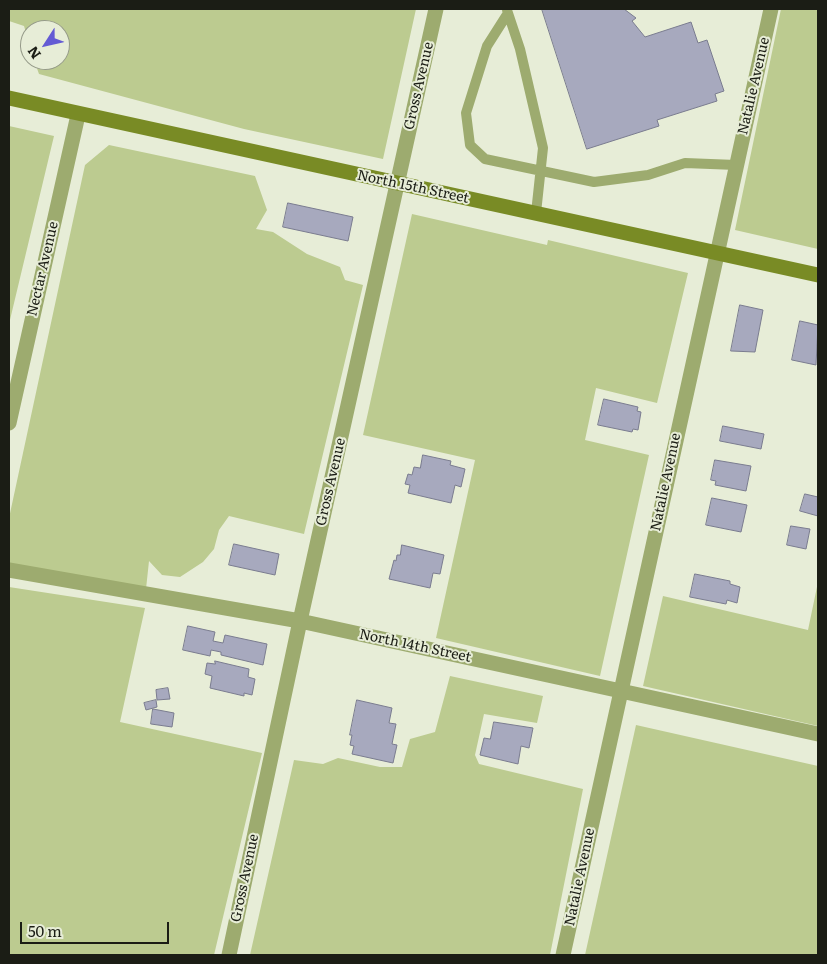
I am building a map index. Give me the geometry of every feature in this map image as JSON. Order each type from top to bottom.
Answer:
[{"type":"street","name":"Gross Avenue","points":[[229,955],[300,621],[436,9]]},
{"type":"street","name":"Natalie Avenue","points":[[563,955],[716,252],[771,9]]},
{"type":"street","name":"North 15th Street","points":[[9,98],[78,115],[818,275]]},
{"type":"street","name":"Nectar Avenue","points":[[9,423],[78,115]]},
{"type":"street","name":"North 14th Street","points":[[9,570],[300,621],[818,734]]},
{"type":"lane","points":[[507,11],[487,46],[466,113],[470,145],[485,159],[594,182],[648,175],[685,164],[736,165]]},
{"type":"lane","points":[[507,11],[520,49],[543,148],[536,213]]},
{"type":"green space","points":[[9,9],[416,9],[383,159],[244,129],[39,74],[38,70],[70,70],[70,20],[20,20],[20,25],[9,21]]},
{"type":"green space","points":[[781,9],[818,9],[818,249],[735,230]]},
{"type":"green space","points":[[9,126],[54,136],[9,324]]},
{"type":"green space","points":[[109,145],[255,176],[267,210],[256,229],[273,232],[307,254],[340,267],[345,280],[363,285],[304,534],[229,516],[219,530],[214,549],[203,562],[180,577],[162,575],[149,561],[146,589],[9,564],[9,518],[85,165]]},
{"type":"green space","points":[[412,214],[547,245],[548,240],[688,273],[657,403],[596,388],[585,440],[649,455],[600,676],[436,638],[475,460],[363,435]]},
{"type":"green space","points":[[818,582],[818,726],[643,686],[663,596],[808,630]]},
{"type":"green space","points":[[9,587],[145,608],[120,722],[262,753],[214,955],[9,955]]},
{"type":"green space","points":[[450,676],[543,696],[537,723],[484,714],[475,755],[479,764],[583,789],[550,955],[250,955],[294,760],[323,764],[338,758],[380,767],[402,767],[410,739],[435,732]]},
{"type":"green space","points":[[636,725],[818,766],[818,955],[585,955]]},
{"type":"building","points":[[542,9],[624,9],[636,18],[632,21],[645,37],[691,22],[698,43],[707,40],[724,91],[715,94],[717,101],[657,120],[659,126],[587,149]]},
{"type":"building","points":[[288,203],[353,217],[348,241],[283,227]]},
{"type":"building","points":[[740,305],[763,310],[755,352],[731,351]]},
{"type":"building","points":[[800,321],[818,325],[816,365],[792,360]]},
{"type":"building","points":[[604,399],[638,407],[637,411],[641,412],[638,430],[633,429],[632,432],[598,425]]},
{"type":"building","points":[[723,426],[764,434],[761,449],[720,441]]},
{"type":"building","points":[[423,455],[451,461],[450,465],[465,469],[461,487],[455,485],[451,503],[408,493],[410,485],[405,484],[408,474],[412,475],[414,467],[420,468]]},
{"type":"building","points":[[715,460],[751,466],[746,491],[715,485],[716,481],[711,480]]},
{"type":"building","points":[[805,494],[818,497],[818,516],[800,511]]},
{"type":"building","points":[[712,498],[747,505],[741,532],[706,525]]},
{"type":"building","points":[[791,526],[810,529],[806,549],[787,545]]},
{"type":"building","points":[[234,544],[279,554],[275,575],[229,565]]},
{"type":"building","points":[[402,545],[444,555],[440,574],[433,573],[430,588],[389,579],[394,560],[396,561],[397,555],[400,555]]},
{"type":"building","points":[[695,574],[730,581],[730,584],[740,587],[737,603],[727,600],[726,604],[690,597]]},
{"type":"building","points":[[188,626],[215,632],[213,641],[223,643],[225,635],[267,644],[263,665],[221,655],[221,652],[211,650],[210,656],[183,650]]},
{"type":"building","points":[[215,661],[249,669],[248,677],[255,679],[252,695],[244,693],[244,696],[210,688],[212,676],[205,674],[207,663],[215,664]]},
{"type":"building","points":[[168,688],[170,699],[157,700],[156,690]]},
{"type":"building","points":[[156,700],[157,707],[146,710],[144,703]]},
{"type":"building","points":[[357,700],[392,708],[389,723],[396,724],[392,744],[397,745],[393,763],[352,754],[354,746],[350,745],[352,735],[350,735]]},
{"type":"building","points":[[153,709],[174,713],[172,727],[151,724]]},
{"type":"building","points":[[494,722],[533,728],[529,748],[521,746],[518,764],[480,755],[484,738],[490,739]]}]
